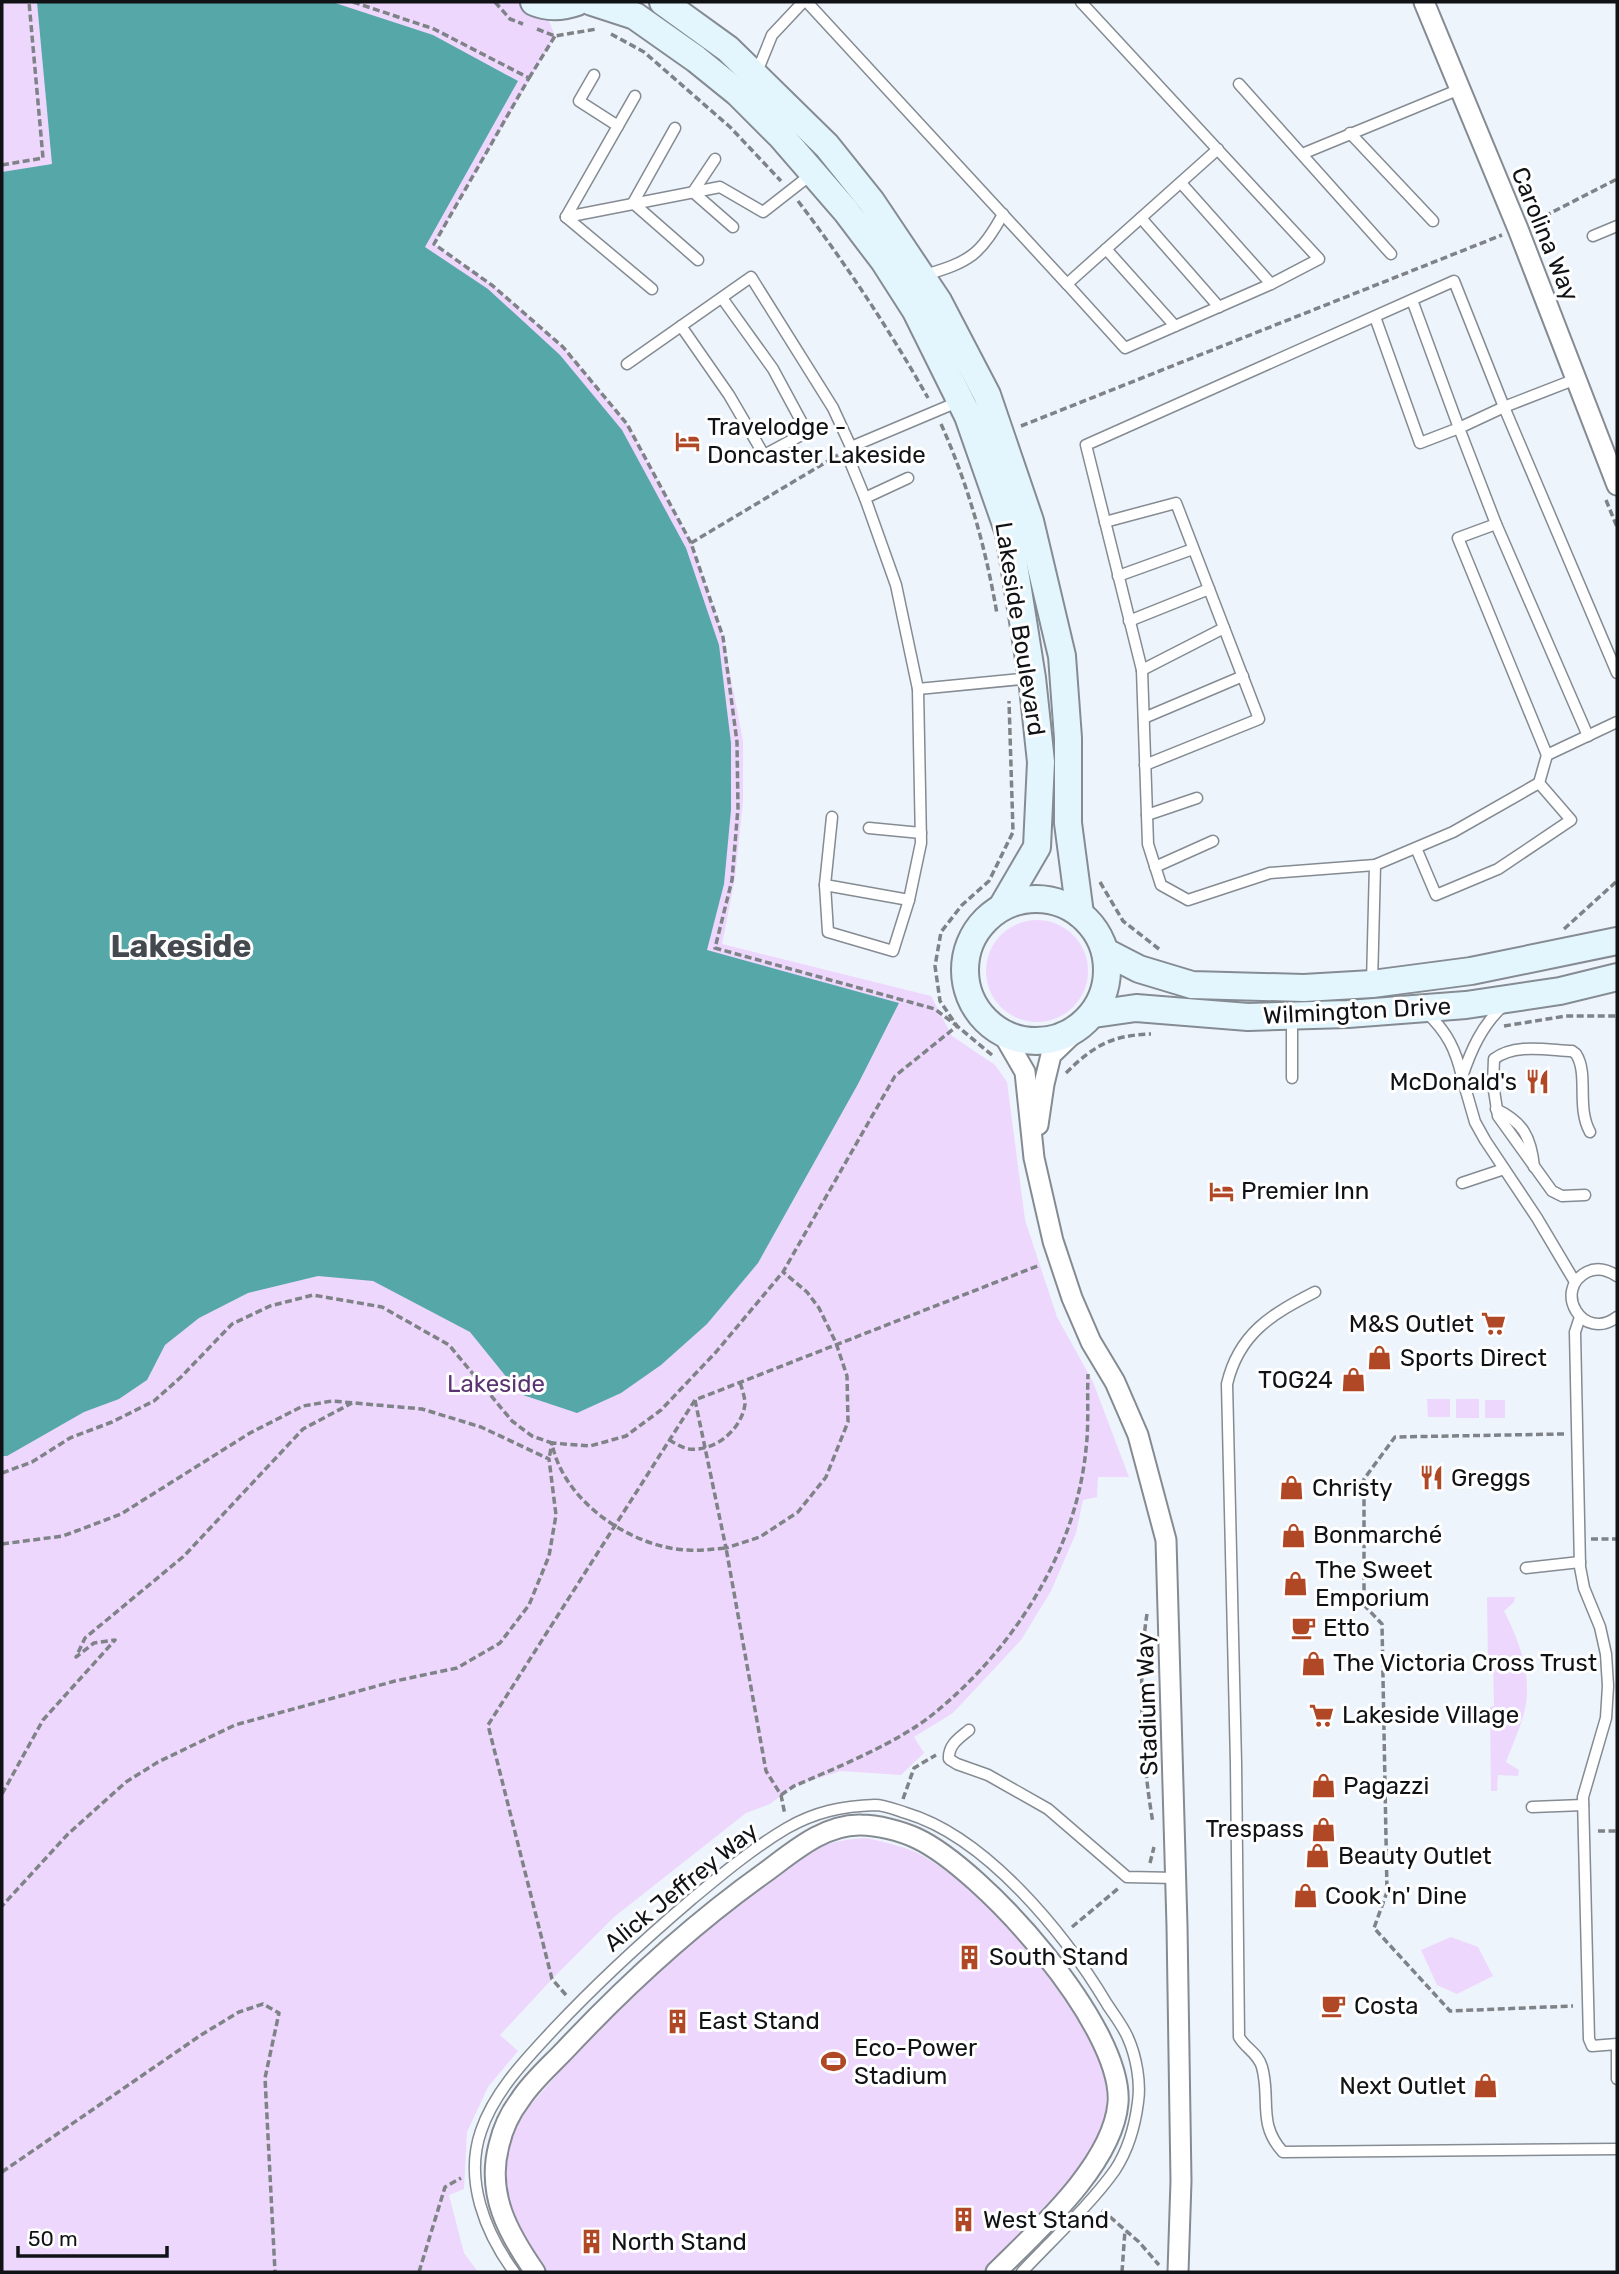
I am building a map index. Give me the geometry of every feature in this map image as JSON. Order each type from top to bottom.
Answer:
[{"type":"street","points":[[534,2],[543,6],[566,6],[577,2]]},
{"type":"street","name":"Lakeside Boulevard","points":[[592,2],[612,6],[635,16],[696,58],[755,110],[813,172],[884,261],[916,312],[968,416],[1009,533],[1032,678],[1041,762],[1037,847],[1002,907]]},
{"type":"street","name":"Lakeside Boulevard","points":[[663,2],[728,49],[827,146],[871,201],[938,301],[987,394],[1030,521],[1062,656],[1068,738],[1069,823],[1080,914]]},
{"type":"street","name":"Carolina Way","points":[[1424,2],[1518,229],[1617,485]]},
{"type":"street","points":[[1025,899],[1054,901],[1080,914],[1097,932],[1106,952],[1107,985],[1086,1022],[1054,1040],[1037,1042],[1003,1034],[984,1019],[974,1006],[965,970],[969,945],[978,929],[1002,907],[1025,899]]},
{"type":"street","name":"Wilmington Drive","points":[[1106,952],[1139,969],[1192,985],[1304,988],[1372,984],[1471,971],[1617,941]]},
{"type":"street","name":"Wilmington Drive","points":[[1086,1022],[1136,1008],[1248,1017],[1423,1008],[1560,991],[1617,977]]},
{"type":"street","name":"Stadium Way","points":[[1034,1158],[1044,1084],[1051,1055],[1086,1022]]},
{"type":"street","name":"Stadium Way","points":[[1003,1034],[1025,1072],[1034,1158],[1053,1241],[1072,1298],[1091,1342],[1115,1382],[1138,1435],[1167,1540],[1181,2181],[1166,2271]]},
{"type":"street","points":[[535,2272],[519,2249],[500,2212],[496,2179],[498,2147],[506,2122],[521,2097],[604,2009],[724,1900],[800,1846],[830,1831],[860,1825],[915,1837],[951,1860],[1004,1906],[1054,1965],[1093,2025],[1116,2073],[1118,2104],[1106,2148],[1076,2188],[996,2272]]},
{"type":"lane","points":[[756,76],[772,35],[805,2],[1125,348],[1271,284],[1319,259],[1082,2]]},
{"type":"lane","points":[[594,75],[579,101],[618,126]]},
{"type":"lane","points":[[1238,84],[1391,254]]},
{"type":"lane","points":[[1302,154],[1460,89]]},
{"type":"lane","points":[[566,217],[635,96]]},
{"type":"lane","points":[[633,203],[675,128]]},
{"type":"lane","points":[[1350,133],[1433,221]]},
{"type":"lane","points":[[1067,284],[1218,149]]},
{"type":"lane","points":[[693,192],[715,159]]},
{"type":"lane","points":[[566,217],[720,187],[763,212],[813,172]]},
{"type":"lane","points":[[1181,183],[1271,284]]},
{"type":"lane","points":[[693,192],[733,228]]},
{"type":"lane","points":[[633,203],[698,260]]},
{"type":"lane","points":[[921,276],[952,267],[979,251],[1003,214]]},
{"type":"lane","points":[[566,217],[652,289]]},
{"type":"lane","points":[[1141,218],[1219,307]]},
{"type":"lane","points":[[1593,236],[1617,226]]},
{"type":"lane","points":[[1106,249],[1175,326]]},
{"type":"lane","points":[[627,364],[751,277],[826,395],[851,447],[851,464],[896,585],[918,689],[921,842],[909,900],[893,951],[828,932],[825,885],[832,817]]},
{"type":"lane","points":[[1496,524],[1458,538],[1547,755],[1539,783],[1452,832],[1375,865],[1270,873],[1188,900],[1161,885],[1148,844],[1142,670],[1086,445],[1454,281],[1504,407],[1617,673]]},
{"type":"lane","points":[[681,326],[729,395],[764,455],[807,432],[773,369],[722,298]]},
{"type":"lane","points":[[1412,300],[1496,524],[1588,736]]},
{"type":"lane","points":[[1375,317],[1420,443],[1576,379]]},
{"type":"lane","points":[[851,447],[960,401]]},
{"type":"lane","points":[[865,498],[908,478]]},
{"type":"lane","points":[[1105,522],[1176,503],[1259,719],[1145,765]]},
{"type":"lane","points":[[1118,576],[1193,549]]},
{"type":"lane","points":[[1129,621],[1209,589]]},
{"type":"lane","points":[[1142,670],[1224,628]]},
{"type":"lane","points":[[1143,718],[1242,676]]},
{"type":"lane","points":[[918,689],[1032,678]]},
{"type":"lane","points":[[1547,755],[1617,722]]},
{"type":"lane","points":[[1416,848],[1436,895],[1498,869],[1571,820],[1539,783]]},
{"type":"lane","points":[[1147,815],[1197,798]]},
{"type":"lane","points":[[869,828],[921,833]]},
{"type":"lane","points":[[1155,867],[1213,841]]},
{"type":"lane","points":[[1372,984],[1375,865]]},
{"type":"lane","points":[[825,885],[909,900]]},
{"type":"lane","points":[[1462,1077],[1480,1034],[1489,1020],[1513,998]]},
{"type":"lane","points":[[1423,1008],[1452,1044],[1475,1122],[1576,1282]]},
{"type":"lane","points":[[1292,1015],[1292,1078]]},
{"type":"lane","points":[[1585,1195],[1559,1195],[1552,1191],[1498,1116],[1493,1084],[1493,1061],[1496,1057],[1515,1049],[1572,1051],[1577,1054],[1582,1066],[1584,1120],[1590,1132]]},
{"type":"lane","points":[[1462,1183],[1504,1169]]},
{"type":"lane","points":[[1616,1273],[1601,1269],[1591,1270],[1576,1282],[1571,1297],[1573,1307],[1580,1317],[1594,1324],[1603,1324],[1617,1317]]},
{"type":"lane","points":[[1315,1292],[1274,1313],[1241,1346],[1231,1365],[1227,1384],[1236,1750],[1239,2037],[1245,2047],[1258,2055],[1263,2069],[1267,2127],[1274,2142],[1283,2152],[1617,2149]]},
{"type":"lane","points":[[1580,1317],[1575,1332],[1580,1562],[1582,1580],[1601,1628],[1608,1686],[1606,1718],[1585,1788],[1583,1805],[1589,2039],[1592,2046],[1617,2044],[1617,2079]]},
{"type":"lane","points":[[1526,1568],[1580,1562]]},
{"type":"lane","points":[[969,1730],[952,1744],[949,1759],[988,1774],[1048,1809],[1127,1877],[1176,1878]]},
{"type":"lane","name":"Alick Jeffrey Way","points":[[514,2272],[502,2255],[481,2210],[475,2170],[480,2132],[492,2107],[524,2062],[576,2006],[647,1937],[724,1872],[788,1828],[833,1808],[880,1805],[929,1820],[971,1847],[1012,1883],[1062,1936],[1090,1975],[1128,2037],[1136,2068],[1139,2098],[1131,2137],[1115,2169],[1022,2272]]},
{"type":"lane","points":[[1532,1807],[1583,1805]]},
{"type":"path","points":[[2,165],[43,158],[29,2]]},
{"type":"path","points":[[353,2],[434,29],[529,78]]},
{"type":"path","points":[[2,1473],[32,1462],[70,1438],[112,1422],[154,1401],[232,1324],[271,1306],[313,1295],[382,1307],[449,1345],[512,1421],[532,1436],[552,1443],[590,1447],[626,1436],[661,1410],[716,1352],[783,1272],[895,1076],[957,1026],[935,1009],[715,948],[732,880],[737,808],[737,742],[723,637],[691,543],[627,424],[562,347],[493,286],[434,244],[555,36]]},
{"type":"path","points":[[1000,434],[1518,229],[1617,179]]},
{"type":"path","points":[[691,543],[851,447]]},
{"type":"path","points":[[1096,875],[1123,921],[1166,955]]},
{"type":"path","points":[[1566,1016],[1617,1016]]},
{"type":"path","points":[[1039,1254],[1046,1273]]},
{"type":"path","points":[[576,2006],[552,1979],[488,1725],[695,1400],[1042,1264]]},
{"type":"path","points":[[552,1443],[555,1460],[572,1489],[614,1526],[646,1542],[687,1550],[726,1548],[760,1537],[798,1512],[826,1477],[848,1422],[847,1376],[836,1343],[819,1308],[807,1292],[783,1272]]},
{"type":"path","points":[[695,1400],[726,1548],[766,1771],[781,1795],[794,1786],[881,1746],[930,1716],[982,1670],[1018,1623],[1053,1566],[1074,1506],[1086,1450],[1088,1373]]},
{"type":"path","points":[[669,1440],[689,1448],[705,1447],[722,1440],[739,1420],[745,1403],[740,1382]]},
{"type":"path","points":[[2,1544],[62,1536],[121,1514],[250,1433],[303,1406],[332,1401],[422,1409],[481,1427],[549,1458]]},
{"type":"path","points":[[2,1794],[43,1720],[115,1640],[94,1643],[76,1657],[85,1638],[184,1556],[303,1429],[354,1402]]},
{"type":"path","points":[[1577,1434],[1395,1437],[1364,1479],[1364,1605],[1381,1624],[1388,1892],[1374,1928],[1450,2011],[1589,2005]]},
{"type":"path","points":[[2,1906],[68,1833],[126,1782],[158,1762],[235,1725],[395,1681],[457,1668],[500,1643],[528,1605],[550,1556],[556,1515],[549,1458],[552,1443]]},
{"type":"path","points":[[1580,1540],[1617,1539]]},
{"type":"path","points":[[1148,1609],[1142,1648],[1146,1780],[1154,1829]]},
{"type":"path","points":[[900,1811],[914,1768],[932,1756],[949,1751]]},
{"type":"path","points":[[1584,1831],[1617,1831]]},
{"type":"path","points":[[1151,1878],[1150,1859],[1156,1841]]},
{"type":"path","points":[[1062,1936],[1119,1888],[1127,1877]]},
{"type":"path","points":[[2,2172],[201,2035],[239,2012],[262,2004],[279,2013],[265,2078],[275,2272]]},
{"type":"path","points":[[419,2272],[445,2187],[475,2170]]},
{"type":"path","points":[[1089,2199],[1166,2271]]},
{"type":"path","points":[[1122,2272],[1125,2230]]},
{"type":"path","points":[[1161,2254],[1166,2271]]},
{"type":"green space","name":"Lakeside","points":[[2,2],[534,2],[543,6],[555,36],[434,244],[493,286],[563,347],[627,424],[691,543],[723,637],[743,741],[743,801],[735,878],[722,944],[931,996],[952,1036],[995,1065],[1007,1082],[1025,1220],[1057,1317],[1093,1382],[1129,1477],[1098,1477],[1097,1497],[1083,1500],[1076,1533],[1051,1591],[1021,1640],[953,1713],[914,1737],[924,1753],[901,1775],[841,1771],[794,1786],[770,1804],[746,1813],[614,1917],[500,2035],[518,2051],[488,2087],[467,2132],[464,2189],[449,2195],[464,2253],[478,2272],[2,2272]]},
{"type":"green space","points":[[1037,920],[1057,924],[1073,935],[1084,951],[1088,971],[1084,991],[1073,1007],[1057,1018],[1037,1022],[1017,1018],[1001,1007],[990,991],[986,971],[990,951],[1001,935],[1017,924]]},
{"type":"green space","points":[[1427,1399],[1450,1399],[1450,1417],[1428,1417]]},
{"type":"green space","points":[[1456,1399],[1479,1399],[1479,1418],[1456,1418]]},
{"type":"green space","points":[[1485,1400],[1505,1400],[1505,1418],[1485,1418]]},
{"type":"green space","points":[[1487,1597],[1515,1597],[1514,1602],[1504,1611],[1520,1648],[1527,1679],[1525,1707],[1506,1762],[1519,1770],[1518,1776],[1498,1775],[1497,1791],[1491,1791],[1490,1707],[1494,1706],[1493,1662],[1488,1662]]},
{"type":"green space","name":"Eco-Power Stadium","points":[[867,1838],[916,1853],[944,1870],[986,1905],[1025,1947],[1087,2031],[1102,2064],[1106,2109],[1101,2131],[1084,2162],[982,2272],[548,2272],[528,2244],[513,2213],[506,2180],[506,2162],[512,2135],[528,2108],[632,1996],[714,1924],[816,1849],[841,1841]]},
{"type":"green space","points":[[1451,1937],[1478,1947],[1493,1976],[1457,1994],[1437,1985],[1421,1950]]},
{"type":"water","name":"Lakeside","points":[[37,2],[332,2],[433,35],[518,81],[425,247],[488,289],[560,355],[622,430],[686,548],[719,645],[731,743],[731,810],[724,884],[707,950],[899,1003],[858,1084],[758,1263],[707,1324],[661,1365],[621,1393],[577,1413],[520,1394],[470,1332],[373,1281],[318,1276],[248,1293],[199,1318],[165,1345],[147,1380],[119,1399],[84,1412],[7,1456],[2,1456],[2,172],[52,164]]},
{"type":"place","name":"Travelodge - Doncaster Lakeside","points":[[687,441]]},
{"type":"place","name":"McDonald's","points":[[1537,1082]]},
{"type":"place","name":"Premier Inn","points":[[1221,1191]]},
{"type":"place","name":"M&S Outlet","points":[[1494,1324]]},
{"type":"place","name":"Sports Direct","points":[[1380,1358]]},
{"type":"place","name":"TOG24","points":[[1353,1380]]},
{"type":"place","name":"Greggs","points":[[1431,1478]]},
{"type":"place","name":"Christy","points":[[1292,1488]]},
{"type":"place","name":"Bonmarché","points":[[1293,1535]]},
{"type":"place","name":"The Sweet Emporium","points":[[1295,1584]]},
{"type":"place","name":"Etto","points":[[1303,1628]]},
{"type":"place","name":"The Victoria Cross Trust","points":[[1313,1663]]},
{"type":"place","name":"Lakeside Village","points":[[1322,1715]]},
{"type":"place","name":"Pagazzi","points":[[1323,1786]]},
{"type":"place","name":"Trespass","points":[[1324,1829]]},
{"type":"place","name":"Beauty Outlet","points":[[1318,1856]]},
{"type":"place","name":"Cook 'n' Dine","points":[[1305,1896]]},
{"type":"place","name":"South Stand","points":[[969,1957]]},
{"type":"place","name":"Costa","points":[[1334,2006]]},
{"type":"place","name":"East Stand","points":[[678,2021]]},
{"type":"place","name":"Eco-Power Stadium","points":[[834,2062]]},
{"type":"place","name":"Next Outlet","points":[[1486,2086]]},
{"type":"place","name":"West Stand","points":[[963,2220]]},
{"type":"place","name":"North Stand","points":[[591,2242]]},
{"type":"district","name":"Lakeside","points":[[181,946]]}]
